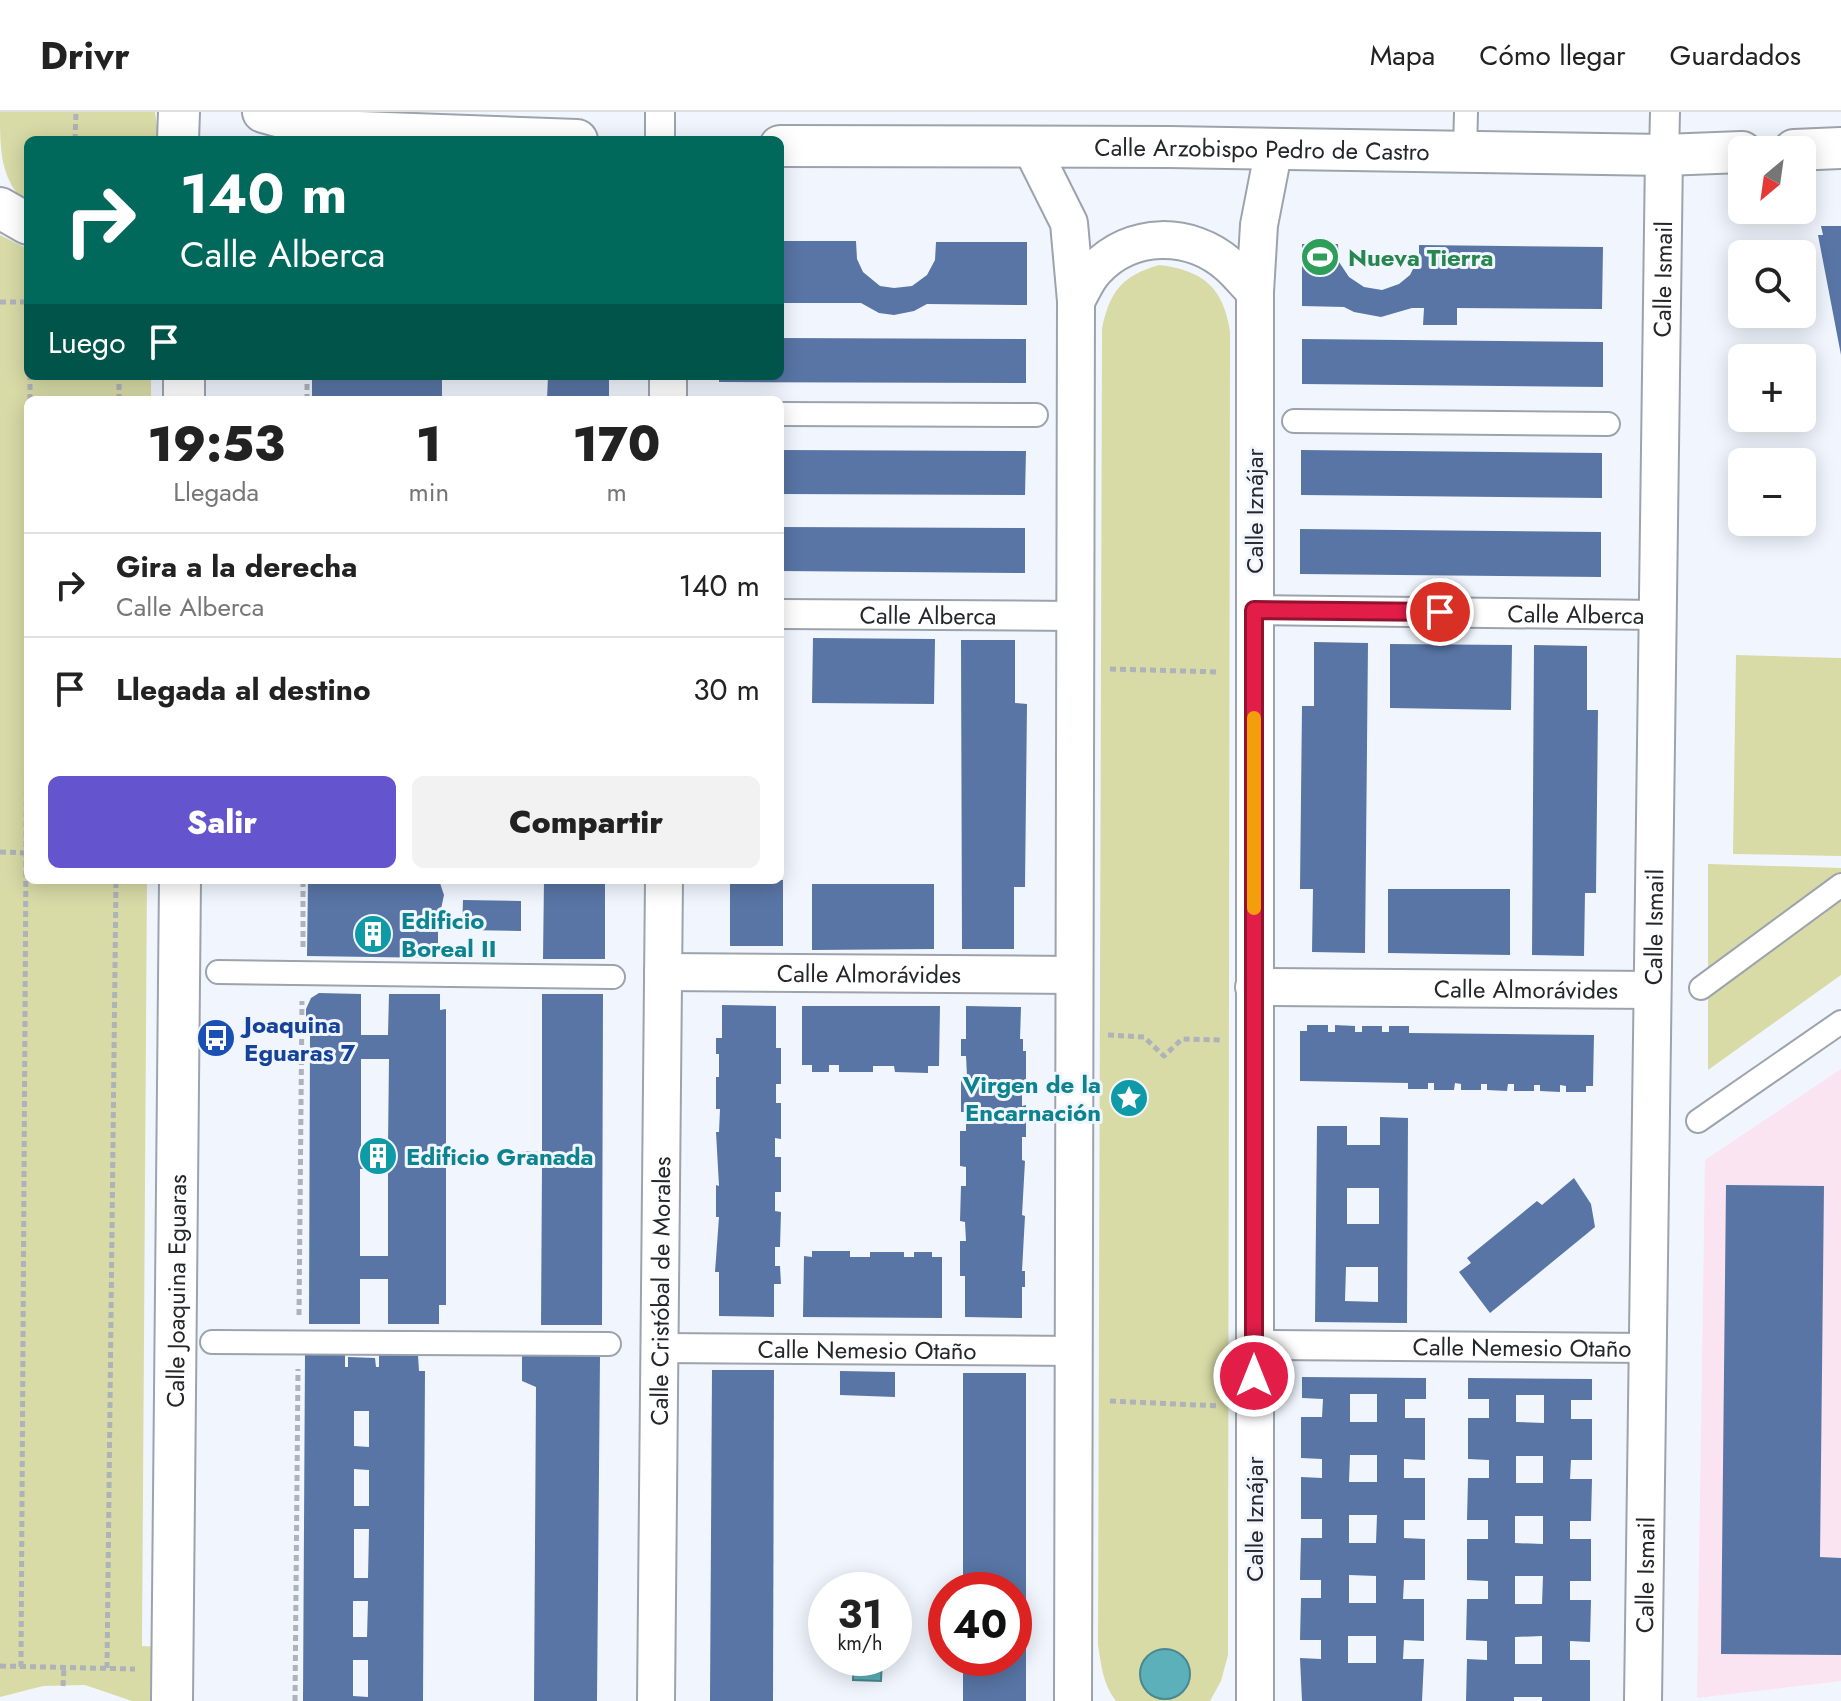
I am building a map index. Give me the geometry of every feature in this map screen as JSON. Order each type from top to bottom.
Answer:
[{"type":"main road","points":[[178,136],[179,112]]},
{"type":"main road","points":[[263,112],[320,135],[496,124],[557,136]]},
{"type":"main road","name":"Calle Arzobispo Pedro de Castro","points":[[784,146],[1274,148],[1664,155],[1728,153]]},
{"type":"main road","points":[[1816,149],[1841,148]]},
{"type":"main road","points":[[0,208],[24,222]]},
{"type":"main road","name":"Calle Joaquina Eguaras","points":[[172,1701],[180,884]]},
{"type":"street","points":[[660,112],[660,136]]},
{"type":"street","points":[[1465,151],[1466,112]]},
{"type":"street","points":[[1664,155],[1665,112]]},
{"type":"street","points":[[1031,147],[1069,223],[1076,301],[1074,1700]]},
{"type":"street","name":"Calle Iznájar","points":[[1251,1697],[1255,292],[1259,225],[1274,148]]},
{"type":"street","name":"Calle Ismail","points":[[1643,1701],[1664,155]]},
{"type":"street","points":[[1076,301],[1095,270],[1121,250],[1143,241],[1167,239],[1200,247],[1228,264],[1255,292]]},
{"type":"street","points":[[784,414],[1036,415]]},
{"type":"street","points":[[1294,421],[1608,424]]},
{"type":"street","name":"Calle Alberca","points":[[1254,610],[1657,615]]},
{"type":"street","name":"Calle Alberca","points":[[784,614],[1075,616]]},
{"type":"street","name":"Calle Cristóbal de Morales","points":[[656,1701],[664,884]]},
{"type":"street","points":[[1701,988],[1841,885]]},
{"type":"street","points":[[218,972],[613,977]]},
{"type":"street","name":"Calle Almorávides","points":[[663,972],[1074,975]]},
{"type":"street","name":"Calle Almorávides","points":[[1254,987],[1652,990]]},
{"type":"street","points":[[1698,1121],[1841,1022]]},
{"type":"street","points":[[212,1342],[609,1344]]},
{"type":"street","name":"Calle Nemesio Otaño","points":[[1254,1345],[1648,1348]]},
{"type":"street","name":"Calle Nemesio Otaño","points":[[659,1348],[1074,1351]]},
{"type":"path","points":[[75,136],[76,112]]},
{"type":"path","points":[[0,302],[24,302]]},
{"type":"path","points":[[1095,668],[1233,672]]},
{"type":"path","points":[[0,852],[24,853]]},
{"type":"path","points":[[21,1667],[26,884]]},
{"type":"path","points":[[107,1668],[116,884]]},
{"type":"path","points":[[295,1701],[303,884]]},
{"type":"path","points":[[1094,1035],[1144,1037],[1164,1056],[1182,1039],[1233,1040]]},
{"type":"path","points":[[1109,1401],[1233,1406]]},
{"type":"path","points":[[0,1666],[144,1669]]},
{"type":"path","points":[[63,1686],[64,1667]]},
{"type":"shaded area","points":[[1841,1069],[1841,1681],[1697,1698],[1705,1160]]},
{"type":"green space","points":[[0,112],[155,112],[158,136],[24,136],[24,200],[7,175],[1,152]]},
{"type":"green space","points":[[0,235],[24,247],[24,380],[151,380],[151,396],[24,396],[24,884],[147,884],[142,1646],[160,1647],[159,1701],[132,1701],[85,1685],[43,1686],[0,1697]]},
{"type":"green space","points":[[1159,265],[1188,271],[1209,284],[1223,304],[1230,332],[1228,1655],[1221,1681],[1210,1701],[1116,1701],[1105,1681],[1098,1645],[1102,328],[1119,287],[1135,274]]},
{"type":"green space","points":[[1736,655],[1841,658],[1841,856],[1733,854]]},
{"type":"green space","points":[[1708,864],[1841,868],[1841,975],[1708,1070]]},
{"type":"water","points":[[1165,1649],[1183,1656],[1190,1674],[1183,1692],[1165,1699],[1147,1692],[1140,1674],[1147,1656]]},
{"type":"water","points":[[853,1676],[881,1676],[881,1681],[853,1680]]},
{"type":"building","points":[[1821,226],[1841,226],[1841,355],[1818,235],[1823,235]]},
{"type":"building","points":[[784,241],[856,241],[857,259],[863,272],[880,286],[894,288],[912,286],[927,275],[935,260],[936,242],[1027,242],[1027,305],[927,304],[914,311],[894,315],[879,313],[861,303],[784,303]]},
{"type":"building","points":[[1302,244],[1338,244],[1339,262],[1349,277],[1364,287],[1382,290],[1399,284],[1410,275],[1419,257],[1419,245],[1603,247],[1602,309],[1457,308],[1457,325],[1423,325],[1424,308],[1412,308],[1381,317],[1344,307],[1302,306]]},
{"type":"building","points":[[784,338],[1026,339],[1026,383],[719,382],[784,380]]},
{"type":"building","points":[[1302,339],[1603,342],[1603,387],[1302,384]]},
{"type":"building","points":[[312,380],[442,380],[442,396],[312,396]]},
{"type":"building","points":[[548,380],[609,380],[609,396],[547,396]]},
{"type":"building","points":[[784,450],[1026,451],[1025,495],[784,494]]},
{"type":"building","points":[[1301,450],[1602,453],[1602,498],[1301,495]]},
{"type":"building","points":[[784,527],[1025,528],[1025,573],[784,571]]},
{"type":"building","points":[[1300,529],[1601,532],[1601,577],[1300,574]]},
{"type":"building","points":[[813,638],[935,639],[934,704],[812,703]]},
{"type":"building","points":[[961,640],[1015,640],[1015,703],[1027,704],[1025,887],[1014,887],[1014,949],[962,949]]},
{"type":"building","points":[[1314,642],[1368,643],[1365,953],[1312,952],[1313,889],[1300,889],[1302,706],[1314,706]]},
{"type":"building","points":[[1390,644],[1512,645],[1511,710],[1390,708]]},
{"type":"building","points":[[1534,645],[1587,646],[1587,710],[1598,710],[1596,893],[1585,893],[1584,956],[1532,955]]},
{"type":"building","name":"Edificio Boreal II","points":[[308,884],[440,884],[444,895],[438,912],[438,958],[307,956]]},
{"type":"building","name":"Edificio Boreal II","points":[[544,884],[605,884],[605,959],[543,959]]},
{"type":"building","points":[[730,884],[783,884],[783,946],[730,946]]},
{"type":"building","points":[[812,884],[934,884],[934,949],[812,950]]},
{"type":"building","points":[[1388,889],[1510,889],[1510,955],[1388,953]]},
{"type":"building","points":[[463,900],[521,901],[521,931],[462,930]]},
{"type":"building","name":"Edificio Granada","points":[[319,993],[361,994],[361,1035],[388,1035],[389,994],[440,994],[440,1010],[446,1009],[446,1305],[439,1305],[439,1324],[388,1324],[388,1279],[360,1279],[360,1324],[309,1324],[310,1032],[306,1032],[306,1009],[311,998]],"holes":[[[361,1059],[389,1059],[388,1146],[361,1146]],[[360,1169],[388,1169],[388,1256],[360,1256]]]},
{"type":"building","name":"Edificio Granada","points":[[542,994],[603,994],[602,1325],[541,1325],[542,1165],[521,1164],[521,1151],[542,1152]]},
{"type":"building","points":[[722,1005],[776,1006],[776,1048],[781,1048],[781,1084],[776,1084],[776,1103],[781,1103],[781,1139],[775,1138],[775,1157],[781,1157],[781,1192],[775,1192],[775,1211],[781,1212],[780,1247],[775,1247],[775,1266],[780,1266],[781,1284],[774,1284],[774,1317],[719,1316],[719,1272],[715,1272],[719,1217],[716,1217],[716,1185],[719,1186],[716,1132],[719,1132],[720,1109],[716,1109],[719,1054],[716,1054],[716,1038],[722,1038]]},
{"type":"building","points":[[802,1006],[940,1006],[939,1066],[928,1066],[928,1073],[895,1072],[894,1066],[873,1066],[873,1072],[839,1072],[839,1065],[829,1065],[829,1072],[812,1072],[812,1065],[802,1065]]},
{"type":"building","points":[[966,1006],[1021,1007],[1020,1039],[1023,1039],[1023,1051],[1026,1051],[1026,1082],[1022,1083],[1026,1137],[1022,1137],[1022,1160],[1025,1161],[1022,1215],[1025,1216],[1022,1271],[1025,1271],[1025,1287],[1022,1287],[1022,1318],[965,1317],[965,1276],[960,1276],[960,1241],[966,1241],[965,1222],[960,1221],[961,1186],[966,1186],[966,1167],[960,1166],[960,1131],[966,1131],[966,1112],[961,1112],[961,1076],[967,1076],[966,1056],[961,1056],[961,1039],[966,1039]]},
{"type":"building","points":[[1307,1025],[1328,1025],[1328,1032],[1335,1032],[1335,1025],[1355,1026],[1355,1032],[1362,1032],[1362,1026],[1382,1026],[1382,1032],[1389,1032],[1389,1026],[1409,1026],[1409,1033],[1594,1035],[1593,1086],[1586,1086],[1586,1092],[1566,1092],[1566,1086],[1560,1085],[1560,1092],[1540,1091],[1540,1085],[1534,1085],[1534,1091],[1514,1091],[1514,1084],[1508,1084],[1507,1091],[1487,1090],[1487,1084],[1481,1084],[1481,1090],[1461,1090],[1461,1084],[1455,1083],[1454,1090],[1434,1090],[1434,1083],[1428,1083],[1428,1089],[1408,1089],[1408,1083],[1300,1081],[1300,1031],[1307,1031]]},
{"type":"building","points":[[1380,1117],[1408,1118],[1407,1323],[1315,1322],[1317,1126],[1347,1126],[1347,1145],[1380,1145]],"holes":[[[1347,1188],[1379,1188],[1379,1224],[1347,1224]],[[1346,1267],[1378,1267],[1378,1302],[1345,1301]]]},
{"type":"building","points":[[1574,1178],[1591,1204],[1595,1227],[1490,1313],[1459,1272],[1471,1263],[1467,1258],[1537,1201],[1542,1205]]},
{"type":"building","points":[[1726,1185],[1824,1186],[1820,1557],[1841,1558],[1841,1655],[1721,1654]]},
{"type":"building","points":[[812,1251],[850,1251],[850,1257],[870,1257],[870,1252],[904,1252],[904,1257],[914,1257],[914,1252],[932,1252],[932,1257],[942,1257],[942,1318],[803,1317],[804,1256],[812,1257]]},
{"type":"building","points":[[305,1354],[345,1354],[345,1367],[348,1367],[348,1357],[375,1358],[376,1367],[379,1367],[379,1354],[418,1355],[419,1371],[425,1371],[423,1701],[303,1701]],"holes":[[[354,1411],[369,1411],[369,1447],[354,1446]],[[354,1469],[369,1470],[369,1506],[354,1506]],[[354,1529],[369,1529],[368,1578],[354,1578]],[[353,1601],[368,1601],[367,1637],[353,1637]],[[353,1660],[368,1660],[368,1697],[353,1696]]]},
{"type":"building","points":[[522,1356],[600,1356],[597,1701],[534,1701],[536,1387],[522,1381]]},
{"type":"building","points":[[712,1370],[774,1370],[773,1701],[710,1701]]},
{"type":"building","points":[[840,1371],[895,1372],[895,1397],[840,1395]]},
{"type":"building","points":[[963,1373],[1026,1373],[1026,1572],[963,1572]]},
{"type":"building","points":[[1302,1377],[1426,1378],[1426,1399],[1405,1399],[1405,1418],[1425,1418],[1425,1460],[1404,1459],[1404,1478],[1425,1478],[1425,1520],[1404,1520],[1404,1538],[1425,1539],[1425,1580],[1404,1580],[1403,1599],[1424,1599],[1424,1641],[1404,1640],[1403,1659],[1424,1659],[1422,1701],[1302,1701],[1300,1658],[1321,1659],[1321,1640],[1300,1640],[1301,1598],[1321,1598],[1321,1580],[1300,1580],[1301,1538],[1322,1538],[1322,1519],[1301,1519],[1301,1477],[1322,1478],[1322,1459],[1301,1458],[1301,1417],[1322,1417],[1323,1399],[1302,1398]],"holes":[[[1350,1394],[1377,1394],[1377,1422],[1350,1422]],[[1350,1455],[1377,1455],[1377,1482],[1349,1482]],[[1349,1515],[1377,1515],[1376,1543],[1349,1543]],[[1349,1575],[1376,1576],[1376,1603],[1349,1603]],[[1348,1636],[1376,1636],[1376,1663],[1348,1663]]]},
{"type":"building","points":[[1468,1378],[1592,1379],[1592,1400],[1571,1400],[1571,1419],[1592,1419],[1592,1460],[1571,1460],[1570,1479],[1592,1479],[1591,1521],[1570,1521],[1570,1539],[1591,1539],[1591,1581],[1570,1581],[1570,1600],[1591,1600],[1590,1642],[1570,1641],[1570,1660],[1590,1660],[1590,1701],[1542,1701],[1542,1697],[1514,1697],[1514,1701],[1466,1701],[1467,1659],[1487,1660],[1487,1641],[1466,1640],[1467,1599],[1488,1599],[1488,1581],[1467,1580],[1467,1539],[1488,1539],[1488,1520],[1467,1520],[1468,1478],[1489,1478],[1489,1460],[1468,1459],[1468,1418],[1489,1418],[1489,1399],[1468,1399]],"holes":[[[1516,1395],[1544,1395],[1544,1423],[1516,1422]],[[1516,1456],[1543,1456],[1543,1483],[1516,1483]],[[1515,1516],[1543,1516],[1543,1544],[1515,1543]],[[1515,1576],[1543,1576],[1542,1604],[1515,1604]],[[1542,1636],[1542,1664],[1515,1664],[1515,1637]]]},
{"type":"building","points":[[963,1676],[1026,1676],[1026,1701],[963,1701]]},
{"type":"slow traffic","points":[[1254,718],[1254,908]]},
{"type":"place","name":"Nueva Tierra","points":[[1320,257]]},
{"type":"place","name":"Edificio Boreal II","points":[[373,934]]},
{"type":"place","name":"Joaquina Eguaras 7","points":[[216,1038]]},
{"type":"place","name":"Virgen de la Encarnación","points":[[1129,1098]]},
{"type":"place","name":"Edificio Granada","points":[[378,1156]]},
{"type":"route","points":[[1254,1376],[1254,610],[1440,612]]}]
